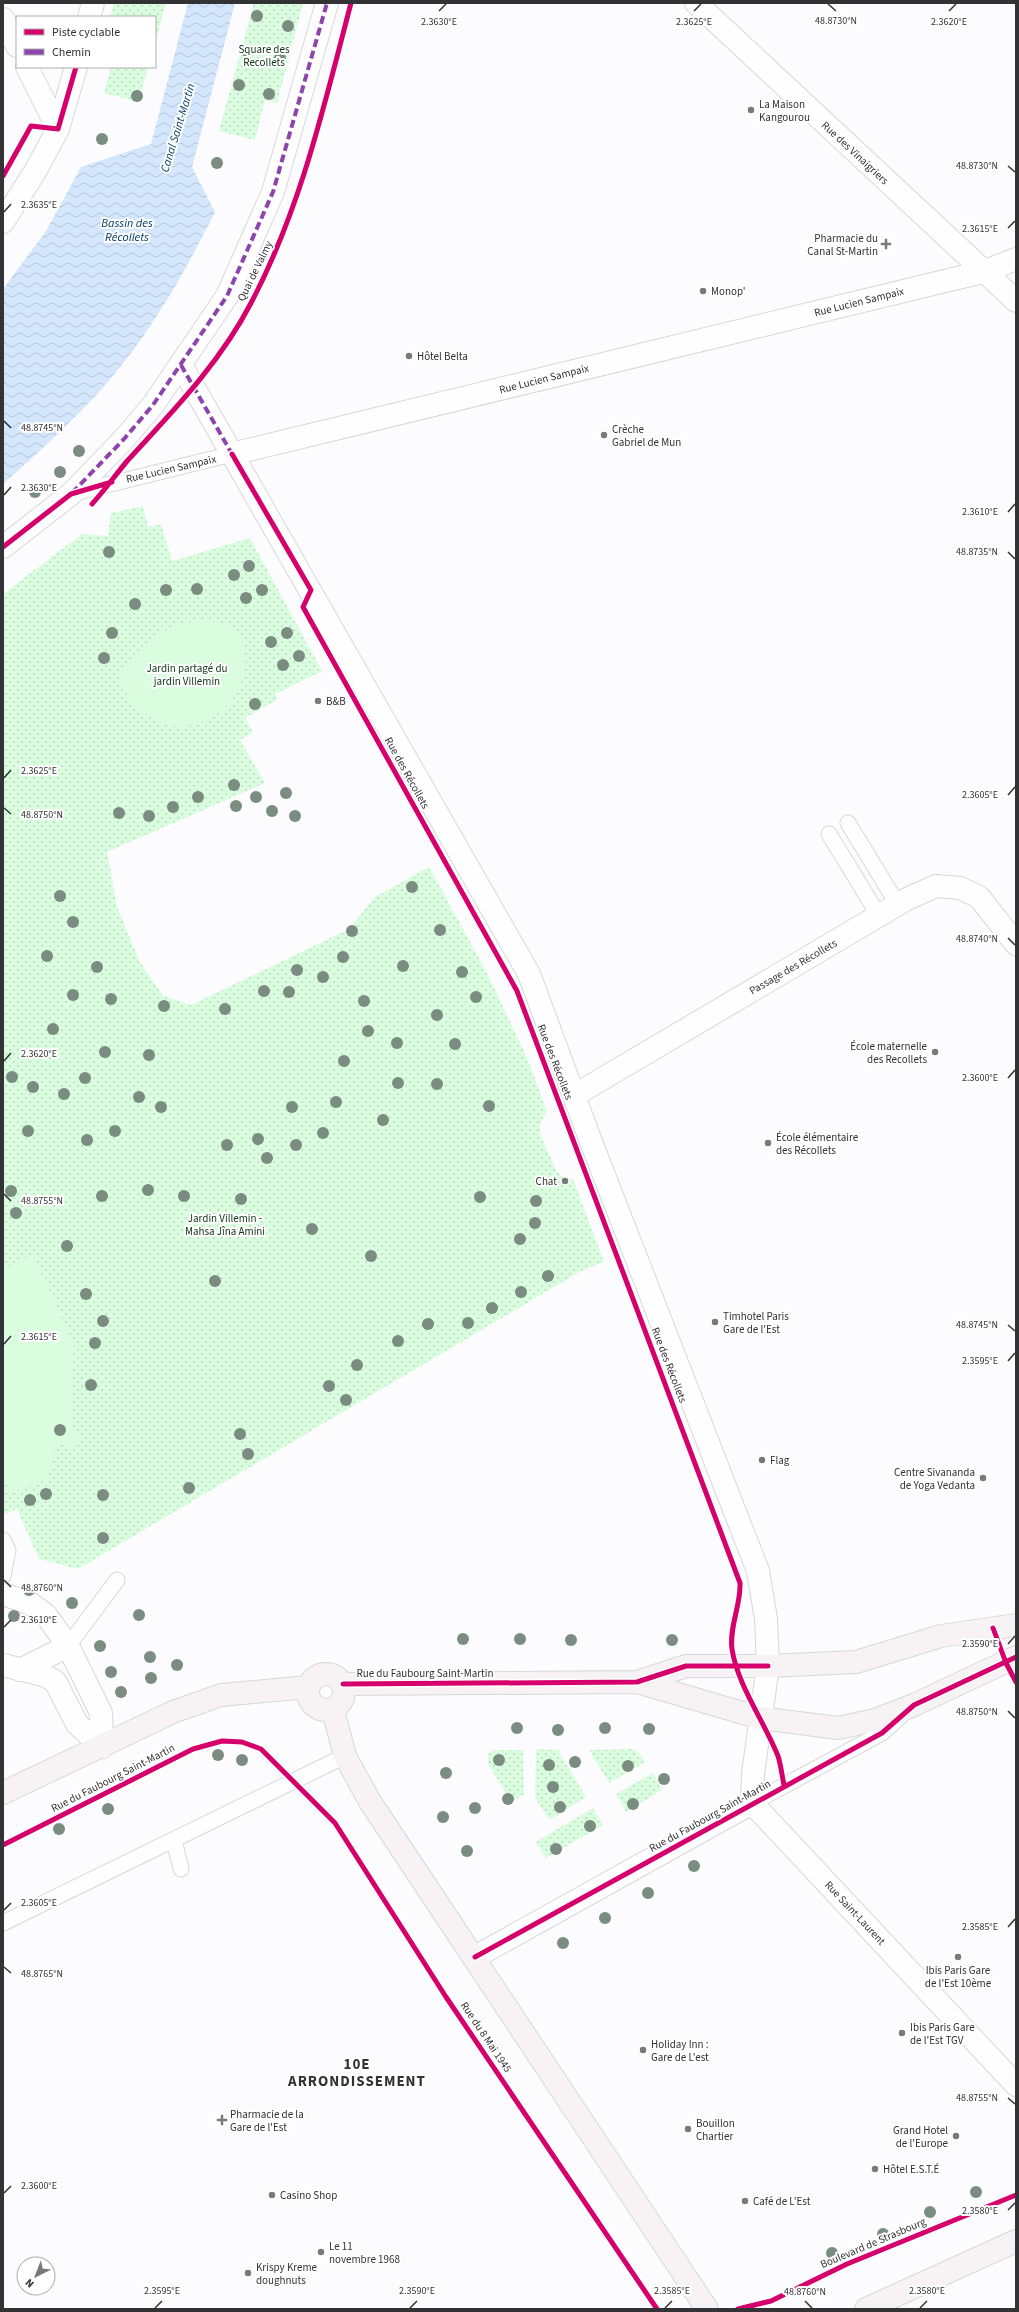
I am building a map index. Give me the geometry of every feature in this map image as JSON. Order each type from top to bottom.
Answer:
[{"type":"main road","name":"Rue du Faubourg Saint-Martin","points":[[637,1682],[686,1666],[768,1666],[856,1662],[941,1636],[1016,1625]]},
{"type":"main road","name":"Rue du Faubourg Saint-Martin","points":[[343,1684],[637,1682],[760,1718],[838,1728],[875,1720],[914,1705],[1016,1657]]},
{"type":"main road","points":[[329,1674],[337,1677],[343,1684],[345,1691],[344,1699],[333,1710],[321,1710],[311,1703],[308,1696],[308,1687],[312,1680],[320,1675],[329,1674]]},
{"type":"main road","points":[[3,1793],[173,1712],[221,1695],[308,1687]]},
{"type":"main road","points":[[333,1710],[345,1756],[369,1800],[475,1957],[707,2309]]},
{"type":"main road","points":[[866,2309],[1016,2241]]},
{"type":"street","points":[[89,16],[93,3]]},
{"type":"street","name":"Quai de Valmy","points":[[3,547],[71,494],[124,439],[153,404],[228,296],[273,192],[327,3]]},
{"type":"street","name":"Rue des Vinaigriers","points":[[696,3],[983,272],[1016,301]]},
{"type":"street","points":[[4,21],[16,44]]},
{"type":"street","points":[[28,68],[58,129]]},
{"type":"street","points":[[3,222],[36,170],[58,129],[76,68]]},
{"type":"street","name":"Rue Lucien Sampaix","points":[[232,454],[983,272],[1016,259]]},
{"type":"street","name":"Rue des Récollets","points":[[181,365],[529,974],[758,1571],[766,1619],[768,1666]]},
{"type":"street","name":"Passage des Récollets","points":[[575,1095],[879,916],[936,886],[960,888],[979,897],[1016,944]]},
{"type":"street","points":[[3,1594],[30,1604],[46,1616],[68,1646],[101,1713],[102,1747]]},
{"type":"street","points":[[12,1668],[68,1646]]},
{"type":"street","points":[[752,1803],[753,1774],[768,1666]]},
{"type":"street","points":[[12,1668],[42,1675],[55,1681],[77,1724],[102,1747]]},
{"type":"street","name":"Rue du Faubourg Saint-Martin","points":[[475,1957],[752,1803]]},
{"type":"street","name":"Rue Saint-Laurent","points":[[752,1803],[1016,2085]]},
{"type":"lane","name":"Rue Lucien Sampaix","points":[[71,494],[232,454]]},
{"type":"lane","points":[[848,823],[898,905]]},
{"type":"lane","points":[[829,834],[879,916]]},
{"type":"lane","points":[[3,1540],[8,1550],[3,1576]]},
{"type":"lane","points":[[68,1646],[117,1580]]},
{"type":"lane","name":"Rue du Faubourg Saint-Martin","points":[[752,1803],[882,1733],[914,1705]]},
{"type":"lane","points":[[3,1923],[345,1756]]},
{"type":"lane","points":[[174,1840],[181,1869]]},
{"type":"green space","points":[[114,3],[166,3],[156,39],[156,16],[110,16]]},
{"type":"green space","name":"Square des Recollets","points":[[254,3],[303,3],[277,103],[265,100],[255,140],[219,131]]},
{"type":"green space","points":[[111,68],[148,68],[138,102],[104,93]]},
{"type":"green space","name":"Jardin Villemin - Mahsa Jîna Amini","points":[[143,506],[148,527],[161,524],[172,561],[250,538],[322,671],[275,694],[278,699],[245,718],[253,732],[240,740],[265,783],[107,852],[117,907],[140,962],[163,996],[191,1005],[349,929],[375,897],[429,867],[487,973],[527,1058],[547,1111],[540,1124],[540,1134],[557,1172],[564,1178],[573,1179],[604,1262],[581,1271],[78,1569],[39,1559],[17,1509],[5,1514],[3,1509],[3,594],[82,534],[108,536],[111,513]]},
{"type":"green space","name":"Jardin partagé du jardin Villemin","points":[[198,621],[228,625],[236,630],[240,635],[245,653],[245,670],[240,686],[232,700],[220,712],[206,721],[191,725],[174,726],[157,721],[144,713],[134,704],[125,692],[119,679],[133,657],[151,640],[162,632],[173,627]]},
{"type":"green space","points":[[33,1255],[74,1345],[70,1429],[80,1436],[76,1450],[63,1443],[55,1451],[47,1480],[10,1493],[3,1476],[3,1310],[6,1309],[3,1302],[3,1270]]},
{"type":"green space","points":[[536,1749],[558,1750],[586,1797],[549,1820],[535,1797]]},
{"type":"green space","points":[[633,1749],[641,1755],[645,1762],[609,1783],[589,1750]]},
{"type":"green space","points":[[495,1750],[523,1750],[524,1794],[511,1802],[488,1764],[488,1753]]},
{"type":"green space","points":[[653,1773],[662,1790],[626,1812],[616,1794]]},
{"type":"green space","points":[[593,1808],[603,1825],[546,1858],[536,1842]]},
{"type":"water","name":"Bassin des Récollets","points":[[188,3],[235,3],[192,167],[215,212],[181,277],[142,338],[127,358],[112,377],[73,419],[3,484],[3,289],[46,231],[81,167],[151,144]]},
{"type":"marked path","points":[[72,493],[124,439],[153,405],[227,296],[273,192],[327,3]]},
{"type":"marked path","points":[[181,365],[232,454]]},
{"type":"cycle path","points":[[92,504],[128,460],[195,386],[225,346],[251,303],[269,267],[284,231],[310,156],[351,3]]},
{"type":"cycle path","points":[[3,176],[31,126],[58,129],[76,68]]},
{"type":"cycle path","points":[[232,454],[311,590],[303,607],[517,991],[740,1583],[739,1600],[732,1632],[732,1649],[739,1676],[745,1690],[778,1756],[784,1785]]},
{"type":"cycle path","points":[[3,547],[71,494],[112,482]]},
{"type":"cycle path","points":[[993,1628],[1006,1663],[1016,1682]]},
{"type":"cycle path","points":[[475,1957],[882,1733],[914,1705],[1016,1657]]},
{"type":"cycle path","points":[[343,1684],[637,1682],[686,1666],[768,1666]]},
{"type":"cycle path","name":"Rue du 8 Mai 1945","points":[[3,1845],[193,1749],[222,1741],[242,1742],[261,1749],[335,1823],[446,1997],[657,2309]]},
{"type":"cycle path","name":"Boulevard de Strasbourg","points":[[738,2309],[771,2301],[847,2264],[1016,2195]]},
{"type":"place","name":"La Maison Kangourou","points":[[751,110]]},
{"type":"place","name":"Pharmacie du Canal St-Martin","points":[[886,244]]},
{"type":"place","name":"Monop'","points":[[703,291]]},
{"type":"place","name":"Hôtel Belta","points":[[409,356]]},
{"type":"place","name":"Crèche Gabriel de Mun","points":[[604,435]]},
{"type":"place","name":"B&B","points":[[318,701]]},
{"type":"place","name":"École maternelle des Recollets","points":[[935,1052]]},
{"type":"place","name":"École élémentaire des Récollets","points":[[768,1143]]},
{"type":"place","name":"Chat","points":[[565,1181]]},
{"type":"place","name":"Timhotel Paris Gare de l'Est","points":[[715,1322]]},
{"type":"place","name":"Flag","points":[[762,1460]]},
{"type":"place","name":"Centre Sivananda de Yoga Vedanta","points":[[983,1478]]},
{"type":"place","name":"Ibis Paris Gare de l'Est 10ème","points":[[958,1957]]},
{"type":"place","name":"Ibis Paris Gare de l'Est TGV","points":[[902,2033]]},
{"type":"place","name":"Holiday Inn : Gare de L'est","points":[[643,2050]]},
{"type":"place","name":"Pharmacie de la Gare de l'Est","points":[[222,2120]]},
{"type":"place","name":"Bouillon Chartier","points":[[688,2129]]},
{"type":"place","name":"Grand Hotel de l'Europe","points":[[956,2136]]},
{"type":"place","name":"Hôtel E.S.T.É","points":[[875,2169]]},
{"type":"place","name":"Casino Shop","points":[[272,2195]]},
{"type":"place","name":"Café de L'Est","points":[[745,2201]]},
{"type":"place","name":"Le 11 novembre 1968","points":[[321,2252]]},
{"type":"place","name":"Krispy Kreme doughnuts","points":[[248,2273]]},
{"type":"district","name":"10E ARRONDISSEMENT","points":[[357,2072]]},
{"type":"water label","name":"Canal Saint-Martin","points":[[178,128]]}]
